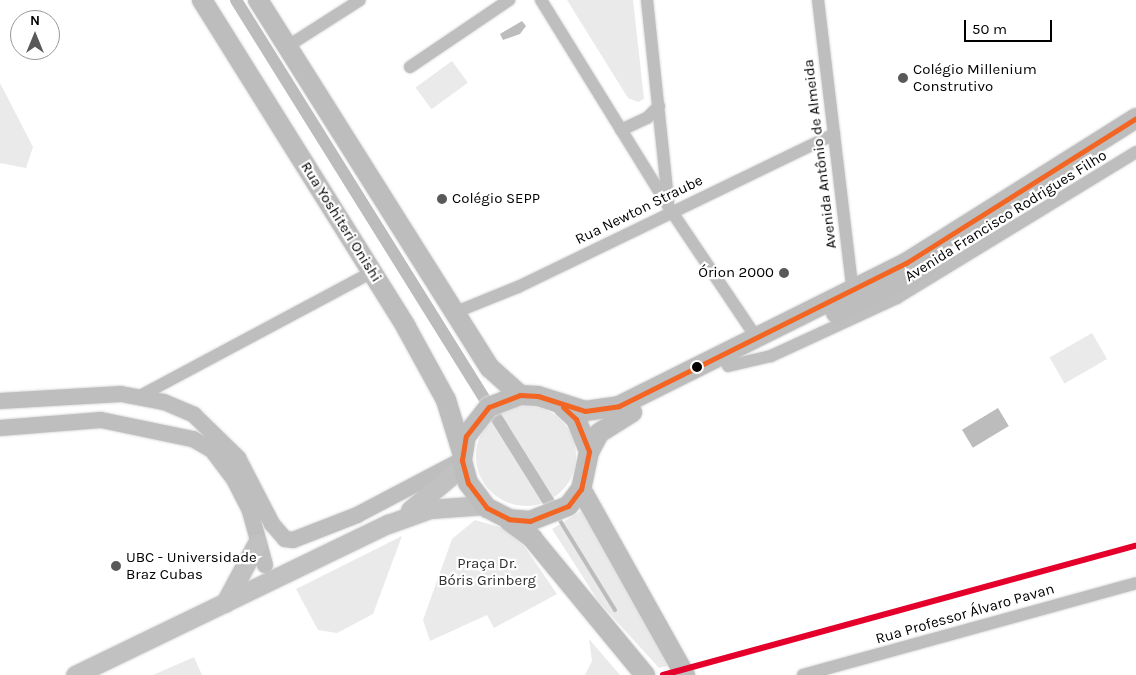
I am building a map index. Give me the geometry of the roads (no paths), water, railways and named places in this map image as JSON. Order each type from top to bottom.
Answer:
[{"type":"main road","name":"Rua Yoshiteri Onishi","points":[[202,0],[372,272],[446,400],[463,460]]},
{"type":"main road","points":[[258,0],[490,368],[520,395],[489,407],[475,420],[463,460],[438,491],[388,524]]},
{"type":"main road","name":"Avenida Francisco Rodrigues Filho","points":[[581,489],[589,452],[598,433],[610,423],[728,366],[853,297],[1136,118]]},
{"type":"main road","name":"Avenida Francisco Rodrigues Filho","points":[[520,395],[538,396],[563,407],[585,412],[619,406],[756,337],[920,271],[1136,134]]},
{"type":"main road","name":"Avenida Francisco Rodrigues Filho","points":[[563,407],[576,419],[589,452]]},
{"type":"main road","points":[[463,460],[468,483],[489,509],[532,538],[645,675]]},
{"type":"main road","points":[[75,675],[225,604],[268,573],[388,524],[430,509],[489,509],[530,521],[550,517],[581,489],[685,675]]},
{"type":"main road","points":[[225,604],[257,543]]},
{"type":"street","points":[[288,46],[360,0]]},
{"type":"street","points":[[410,67],[509,0]]},
{"type":"street","points":[[542,0],[670,209],[756,337]]},
{"type":"street","points":[[647,0],[670,209]]},
{"type":"street","name":"Avenida Antônio de Almeida","points":[[818,0],[853,297]]},
{"type":"street","points":[[622,130],[647,118],[659,106]]},
{"type":"street","name":"Rua Newton Straube","points":[[456,312],[670,209],[834,134]]},
{"type":"street","points":[[728,366],[772,356],[897,298],[1136,152]]},
{"type":"street","points":[[140,396],[372,272]]},
{"type":"street","points":[[96,394],[97,420]]},
{"type":"street","points":[[0,400],[96,394],[140,396],[194,415],[213,429],[249,474],[272,524],[285,539]]},
{"type":"street","points":[[0,428],[97,420],[179,433],[212,450],[244,497],[268,573]]},
{"type":"street","points":[[268,573],[273,547],[285,539],[308,537],[463,460]]},
{"type":"street","name":"Rua Professor Álvaro Pavan","points":[[803,675],[1136,583]]},
{"type":"waterway","points":[[236,0],[552,507]]},
{"type":"waterway","points":[[559,519],[615,610]]},
{"type":"place","name":"Colégio Millenium Construtivo","points":[[903,78]]},
{"type":"place","name":"Colégio SEPP","points":[[442,199]]},
{"type":"place","name":"Órion 2000","points":[[784,273]]},
{"type":"place","name":"UBC - Universidade Braz Cubas","points":[[116,566]]},
{"type":"park label","name":"Praça Dr. Bóris Grinberg","points":[[487,572]]}]
